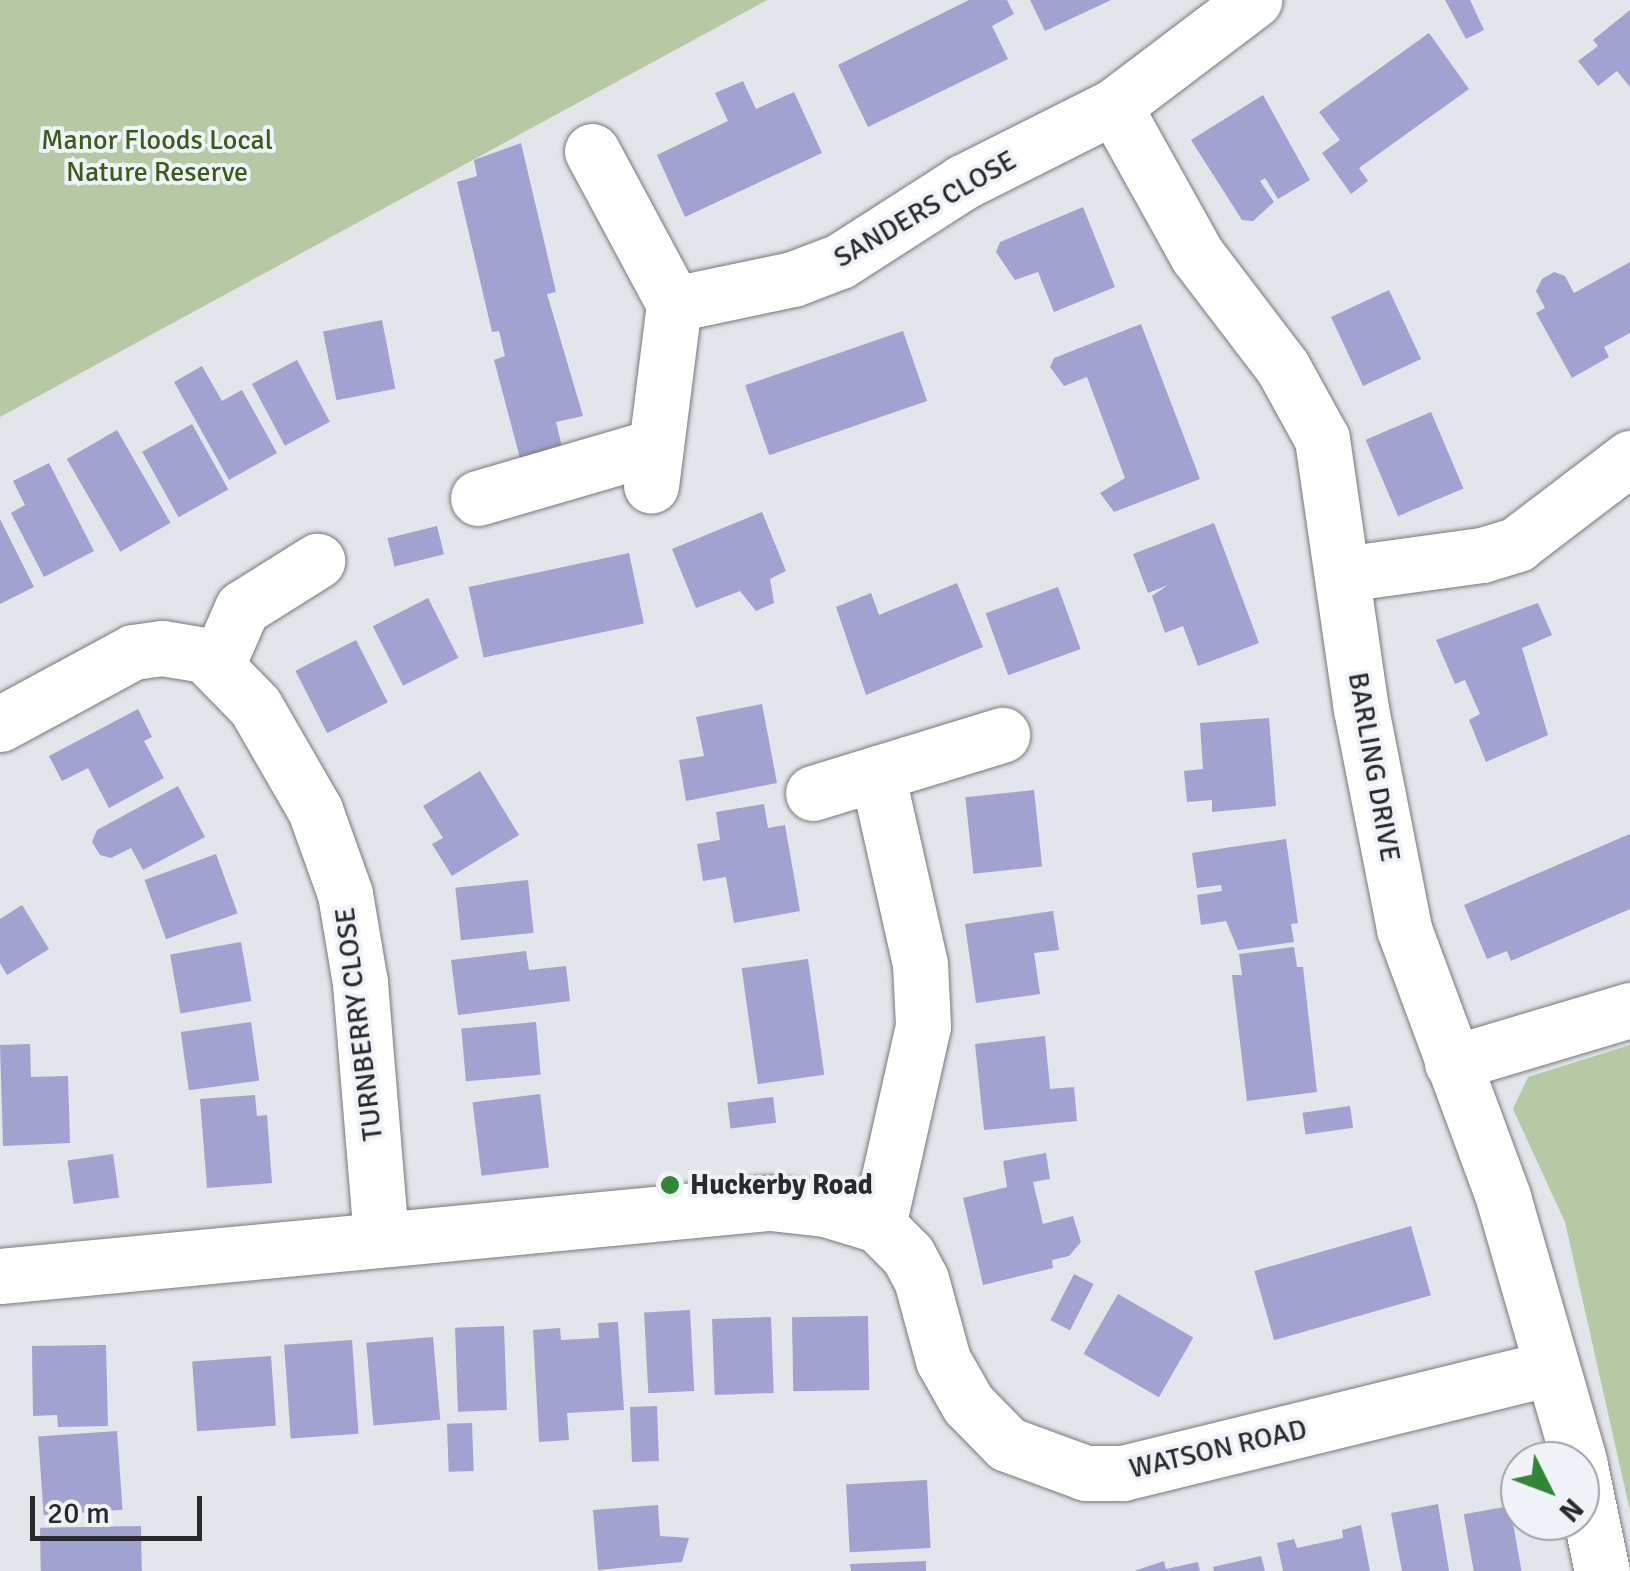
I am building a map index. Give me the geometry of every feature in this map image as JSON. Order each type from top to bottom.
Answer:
[{"type":"street","name":"SANDERS CLOSE","points":[[674,304],[793,280],[840,261],[962,182],[1114,106],[1254,0]]},
{"type":"street","name":"BARLING DRIVE","points":[[1114,106],[1197,255],[1308,409],[1322,438],[1404,928],[1503,1197],[1572,1441]]},
{"type":"street","points":[[478,498],[653,466],[674,304],[592,151]]},
{"type":"street","points":[[1343,574],[1482,555],[1517,544],[1630,458]]},
{"type":"street","points":[[0,724],[133,652],[162,648],[205,655],[217,664],[242,608],[317,561]]},
{"type":"street","name":"TURNBERRY CLOSE","points":[[217,664],[288,754],[345,894],[360,983],[381,1239]]},
{"type":"street","points":[[813,793],[1002,735]]},
{"type":"street","points":[[0,1276],[770,1203],[825,1209],[878,1225],[923,1026],[920,964],[877,773]]},
{"type":"street","points":[[1452,1063],[1630,1010]]},
{"type":"street","name":"WATSON ROAD","points":[[878,1225],[922,1279],[944,1360],[968,1404],[1007,1444],[1086,1474],[1122,1473],[1551,1368]]},
{"type":"street","name":"BARLING DRIVE","points":[[1596,1541],[1602,1571]]},
{"type":"green space","name":"Manor Floods Local Nature Reserve","points":[[0,0],[767,0],[0,417]]},
{"type":"green space","points":[[1630,1045],[1630,1511],[1565,1222],[1513,1109],[1528,1077]]},
{"type":"building","points":[[969,0],[1007,0],[1014,14],[992,26],[1008,59],[868,127],[838,65]]},
{"type":"building","points":[[1030,0],[1111,0],[1045,31]]},
{"type":"building","points":[[1445,0],[1470,0],[1484,30],[1466,39]]},
{"type":"building","points":[[1630,10],[1630,87],[1617,71],[1598,86],[1578,61],[1598,46],[1593,40]]},
{"type":"building","points":[[1429,33],[1469,89],[1359,168],[1368,181],[1351,194],[1322,153],[1340,140],[1319,112]]},
{"type":"building","points":[[743,81],[756,109],[794,92],[822,153],[685,217],[657,155],[728,121],[715,93]]},
{"type":"building","points":[[1263,95],[1310,180],[1278,199],[1265,178],[1260,181],[1274,202],[1253,221],[1242,220],[1191,140]]},
{"type":"building","points":[[521,143],[556,292],[547,294],[583,416],[556,422],[562,447],[520,458],[494,360],[505,356],[499,331],[492,332],[457,182],[477,176],[474,160]]},
{"type":"building","points":[[1083,207],[1115,287],[1054,312],[1038,272],[1015,280],[996,252],[1000,242]]},
{"type":"building","points":[[1630,262],[1630,333],[1604,347],[1609,357],[1572,378],[1536,313],[1545,308],[1536,291],[1542,279],[1554,272],[1565,276],[1574,293]]},
{"type":"building","points":[[1389,290],[1421,359],[1363,386],[1331,317]]},
{"type":"building","points":[[382,320],[395,389],[336,400],[323,331]]},
{"type":"building","points":[[1141,324],[1200,479],[1114,512],[1100,493],[1125,478],[1087,377],[1064,386],[1050,367],[1054,358]]},
{"type":"building","points":[[903,331],[927,401],[769,455],[745,385]]},
{"type":"building","points":[[297,360],[330,422],[285,446],[252,384]]},
{"type":"building","points":[[202,366],[222,401],[242,390],[277,453],[229,480],[174,382]]},
{"type":"building","points":[[1431,412],[1463,488],[1398,516],[1366,440]]},
{"type":"building","points":[[192,424],[228,490],[179,517],[142,452]]},
{"type":"building","points":[[117,430],[171,523],[120,552],[67,459]]},
{"type":"building","points":[[49,463],[94,551],[44,577],[11,513],[25,505],[13,481]]},
{"type":"building","points":[[762,512],[786,571],[770,579],[774,603],[756,611],[740,591],[696,608],[672,549]]},
{"type":"building","points":[[0,519],[34,587],[0,604]]},
{"type":"building","points":[[1214,523],[1259,643],[1198,666],[1183,626],[1165,633],[1152,596],[1168,585],[1148,593],[1133,554]]},
{"type":"building","points":[[437,526],[444,554],[395,566],[388,538]]},
{"type":"building","points":[[629,553],[644,623],[484,658],[469,587]]},
{"type":"building","points":[[957,583],[983,647],[866,695],[836,607],[871,593],[879,615]]},
{"type":"building","points":[[1058,587],[1081,649],[1008,675],[986,613]]},
{"type":"building","points":[[428,598],[458,658],[403,686],[373,626]]},
{"type":"building","points":[[1538,603],[1552,635],[1522,648],[1548,735],[1486,762],[1469,720],[1480,714],[1465,680],[1455,684],[1436,640]]},
{"type":"building","points":[[356,640],[388,702],[327,733],[295,671]]},
{"type":"building","points":[[762,704],[777,783],[686,801],[679,760],[704,756],[696,717]]},
{"type":"building","points":[[138,709],[152,737],[144,741],[164,778],[109,808],[88,768],[62,781],[49,756]]},
{"type":"building","points":[[1269,718],[1276,806],[1212,812],[1212,800],[1187,802],[1184,771],[1203,769],[1200,723]]},
{"type":"building","points":[[480,771],[519,835],[452,876],[432,844],[443,838],[423,806]]},
{"type":"building","points":[[178,786],[205,837],[143,870],[131,848],[111,858],[100,855],[92,842],[97,830]]},
{"type":"building","points":[[1034,790],[1042,867],[973,874],[965,797]]},
{"type":"building","points":[[764,804],[768,828],[785,825],[800,911],[734,923],[726,877],[703,881],[697,844],[720,840],[716,812]]},
{"type":"building","points":[[1630,834],[1630,909],[1511,961],[1507,951],[1487,959],[1464,905]]},
{"type":"building","points":[[1286,839],[1298,923],[1291,924],[1294,942],[1238,950],[1226,921],[1201,925],[1197,895],[1222,891],[1221,885],[1197,888],[1192,853]]},
{"type":"building","points":[[216,854],[238,913],[166,939],[145,880]]},
{"type":"building","points":[[528,880],[534,933],[461,940],[455,888]]},
{"type":"building","points":[[22,905],[49,949],[7,975],[0,963],[0,919]]},
{"type":"building","points":[[1053,911],[1059,950],[1034,953],[1040,994],[976,1003],[965,924]]},
{"type":"building","points":[[241,942],[251,1001],[181,1014],[170,955]]},
{"type":"building","points":[[1294,947],[1297,967],[1303,967],[1317,1092],[1247,1101],[1232,975],[1242,975],[1239,954]]},
{"type":"building","points":[[526,951],[529,970],[566,966],[570,1001],[458,1015],[451,960]]},
{"type":"building","points":[[808,959],[824,1075],[758,1084],[742,968]]},
{"type":"building","points":[[251,1022],[259,1080],[189,1090],[181,1032]]},
{"type":"building","points":[[536,1022],[541,1075],[466,1081],[461,1029]]},
{"type":"building","points":[[1045,1036],[1050,1089],[1074,1087],[1077,1121],[984,1130],[975,1044]]},
{"type":"building","points":[[30,1044],[31,1077],[68,1076],[70,1143],[3,1146],[0,1045]]},
{"type":"building","points":[[540,1094],[549,1167],[482,1176],[473,1102]]},
{"type":"building","points":[[255,1095],[257,1116],[267,1115],[272,1183],[207,1188],[200,1099]]},
{"type":"building","points":[[773,1097],[776,1123],[731,1128],[727,1103]]},
{"type":"building","points":[[1350,1106],[1353,1128],[1306,1134],[1302,1113]]},
{"type":"building","points":[[1046,1153],[1050,1179],[1033,1182],[1043,1224],[1073,1216],[1081,1242],[1069,1256],[1052,1260],[1053,1268],[983,1285],[963,1198],[1007,1187],[1003,1161]]},
{"type":"building","points":[[113,1154],[119,1198],[74,1204],[67,1160]]},
{"type":"building","points":[[1411,1226],[1431,1295],[1274,1340],[1254,1271]]},
{"type":"building","points":[[1074,1274],[1094,1284],[1070,1330],[1050,1320]]},
{"type":"building","points":[[1118,1294],[1193,1338],[1159,1397],[1084,1354]]},
{"type":"building","points":[[690,1310],[694,1391],[648,1393],[644,1312]]},
{"type":"building","points":[[868,1316],[869,1390],[793,1391],[792,1317]]},
{"type":"building","points":[[771,1317],[774,1393],[715,1395],[712,1319]]},
{"type":"building","points":[[618,1322],[624,1410],[567,1413],[569,1440],[539,1442],[533,1330],[560,1328],[561,1340],[599,1338],[598,1323]]},
{"type":"building","points":[[504,1326],[507,1410],[458,1412],[455,1328]]},
{"type":"building","points":[[433,1337],[440,1420],[373,1426],[366,1343]]},
{"type":"building","points":[[352,1340],[359,1434],[291,1439],[284,1345]]},
{"type":"building","points":[[106,1345],[108,1426],[58,1427],[57,1415],[33,1416],[32,1346]]},
{"type":"building","points":[[271,1356],[276,1426],[197,1431],[192,1362]]},
{"type":"building","points":[[657,1406],[659,1461],[632,1462],[630,1407]]},
{"type":"building","points":[[472,1423],[474,1471],[449,1472],[447,1424]]},
{"type":"building","points":[[117,1431],[123,1510],[44,1515],[38,1437]]},
{"type":"building","points":[[927,1480],[931,1548],[850,1552],[846,1484]]},
{"type":"building","points":[[1438,1504],[1449,1571],[1402,1571],[1391,1513]]},
{"type":"building","points":[[658,1505],[660,1536],[689,1538],[682,1562],[598,1570],[593,1510]]},
{"type":"building","points":[[1500,1508],[1500,1541],[1516,1541],[1521,1571],[1474,1571],[1464,1514]]},
{"type":"building","points":[[1361,1525],[1370,1571],[1283,1571],[1277,1543],[1294,1539],[1297,1548],[1343,1538],[1342,1530]]},
{"type":"building","points":[[141,1526],[142,1571],[41,1571],[40,1528]]},
{"type":"building","points":[[1261,1556],[1265,1571],[1214,1571],[1213,1567]]},
{"type":"building","points":[[926,1561],[926,1571],[851,1571],[850,1564]]},
{"type":"building","points":[[1164,1561],[1166,1569],[1198,1562],[1200,1571],[1134,1571]]},
{"type":"place","name":"Huckerby Road","points":[[670,1185]]}]
